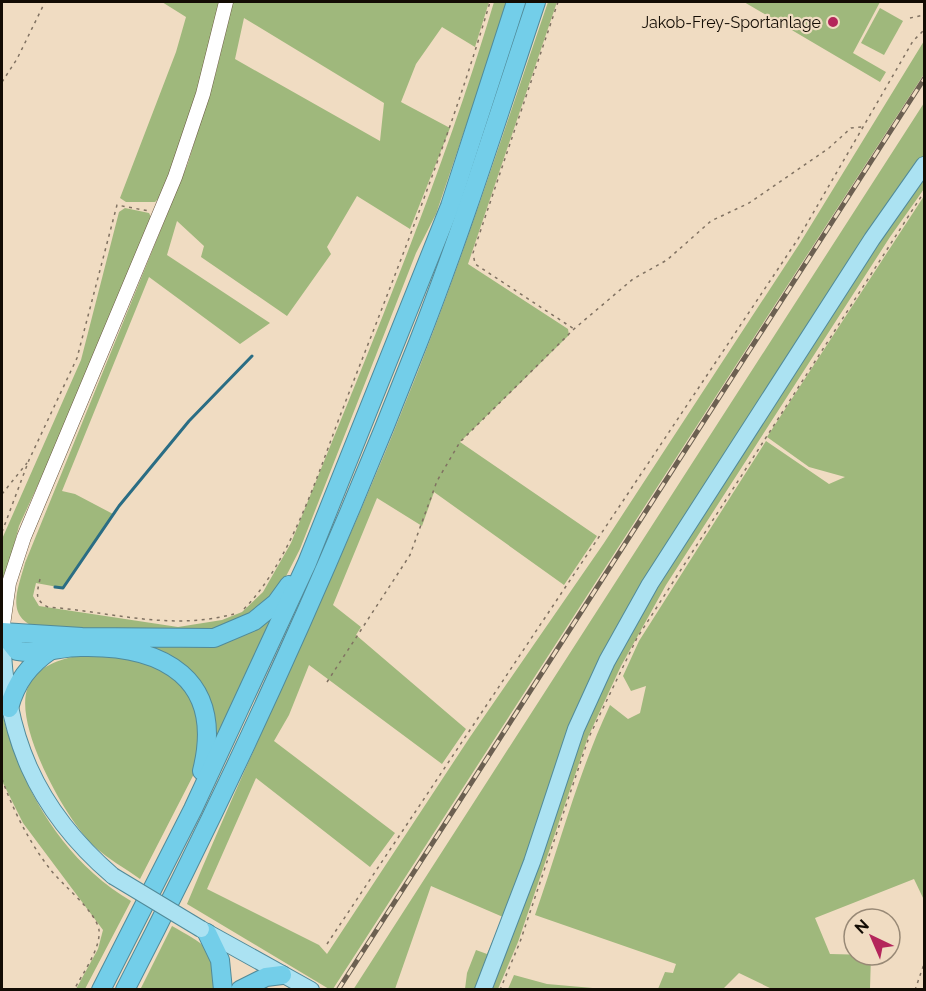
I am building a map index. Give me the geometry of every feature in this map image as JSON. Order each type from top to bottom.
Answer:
[{"type":"highway","points":[[101,990],[193,809],[307,563],[450,206],[516,2]]},
{"type":"highway","points":[[125,990],[209,824],[322,578],[419,342],[466,212],[536,2]]},
{"type":"highway","points":[[2,632],[82,637],[214,638],[243,628],[265,614],[307,563]]},
{"type":"highway","points":[[2,632],[17,651],[80,646],[140,651],[165,661],[186,678],[202,703],[208,732],[208,749],[193,809]]},
{"type":"highway","points":[[9,708],[24,675],[38,658],[51,650]]},
{"type":"highway","points":[[204,931],[220,960],[224,990]]},
{"type":"highway","points":[[240,990],[266,977],[278,982]]},
{"type":"main road","points":[[483,990],[532,862],[576,729],[607,662],[650,584],[872,239],[924,165]]},
{"type":"main road","points":[[2,632],[5,686],[9,708],[25,759],[50,807],[84,849],[113,876],[204,931],[278,982],[305,988]]},
{"type":"street","points":[[2,632],[9,583],[24,537],[162,213],[203,93],[225,2]]},
{"type":"path","points":[[2,82],[17,59],[45,2]]},
{"type":"path","points":[[40,579],[36,596],[39,603],[48,607],[168,623],[206,621],[242,612],[262,591],[291,536],[419,216],[468,77],[490,2]]},
{"type":"path","points":[[558,2],[473,253],[475,264],[574,329]]},
{"type":"path","points":[[910,18],[924,15]]},
{"type":"path","points":[[327,944],[798,239],[913,41],[924,30]]},
{"type":"path","points":[[327,682],[410,555],[437,481],[460,442],[574,329],[633,279],[667,260],[711,221],[749,203],[829,148],[851,128],[863,126]]},
{"type":"path","points":[[500,990],[520,942],[589,737],[637,638],[924,192]]},
{"type":"path","points":[[2,532],[29,460],[77,358],[117,205],[162,213]]},
{"type":"path","points":[[2,494],[29,460]]},
{"type":"path","points":[[2,778],[10,803],[49,868],[92,915],[99,930],[96,946],[74,990]]},
{"type":"path","points":[[915,990],[924,964]]},
{"type":"green space","points":[[162,2],[222,2],[203,75],[164,193],[155,202],[126,202],[120,198],[176,52],[186,17]]},
{"type":"green space","points":[[233,2],[489,2],[475,47],[442,27],[416,64],[401,102],[450,128],[410,229],[357,196],[327,247],[331,254],[287,316],[201,257],[204,246],[177,221],[167,255],[270,323],[240,344],[149,277],[62,491],[75,494],[113,514],[63,588],[36,583],[33,596],[39,606],[178,627],[222,620],[242,612],[263,592],[291,543],[399,275],[449,139],[494,2],[508,2],[436,214],[416,253],[300,549],[279,590],[269,602],[225,630],[39,628],[28,623],[17,610],[17,592],[25,563],[188,163],[216,72]],"holes":[[[244,18],[384,103],[380,141],[235,59]]]},
{"type":"green space","points":[[548,2],[557,2],[468,264],[568,329],[569,335],[460,442],[597,536],[564,585],[434,492],[422,526],[377,498],[333,605],[361,627],[356,635],[466,729],[442,764],[309,665],[289,715],[274,741],[395,833],[370,867],[256,778],[207,889],[319,945],[327,954],[470,737],[604,543],[800,243],[924,41],[924,74],[333,989],[329,989],[187,904],[350,535],[402,411],[460,259]]},
{"type":"green space","name":"Jakob-Frey-Sportanlage","points":[[744,2],[880,2],[853,53],[886,72],[880,82]]},
{"type":"green space","points":[[880,8],[903,21],[884,55],[861,43]]},
{"type":"green space","points":[[924,103],[924,156],[880,216],[618,626],[507,917],[476,989],[465,989],[467,973],[476,950],[487,954],[503,917],[431,886],[395,989],[353,990]]},
{"type":"green space","points":[[924,175],[924,189],[890,237],[666,585],[621,666],[588,737],[518,942],[498,989],[490,990],[558,794],[619,652],[644,607],[877,241]]},
{"type":"green space","points":[[924,196],[924,900],[914,879],[815,918],[830,954],[842,954],[842,967],[871,967],[870,989],[772,989],[739,973],[723,989],[658,989],[665,972],[673,973],[676,964],[535,915],[588,757],[610,705],[628,719],[640,713],[646,686],[631,691],[623,676],[639,641],[766,441],[829,484],[845,477],[809,467],[767,437]]},
{"type":"green space","points":[[125,208],[149,213],[153,221],[72,411],[19,526],[2,592],[2,539],[81,360],[119,212]]},
{"type":"green space","points":[[280,605],[212,749],[202,694],[127,644],[215,643]]},
{"type":"green space","points":[[80,655],[122,656],[170,672],[194,702],[200,720],[197,768],[140,879],[95,847],[70,817],[45,771],[28,724],[25,703],[28,687],[37,673],[64,659]]},
{"type":"green space","points":[[2,713],[21,769],[48,820],[65,844],[85,865],[106,884],[131,901],[85,989],[76,989],[98,949],[103,930],[23,823],[2,781]]},
{"type":"green space","points":[[172,926],[200,943],[212,956],[215,976],[213,989],[140,990]]},
{"type":"green space","points":[[514,975],[547,984],[604,989],[508,989]]},
{"type":"waterway","points":[[55,587],[63,588],[119,506],[189,421],[252,356]]},
{"type":"railway","points":[[338,990],[924,79]]},
{"type":"place","name":"Jakob-Frey-Sportanlage","points":[[833,22]]}]
